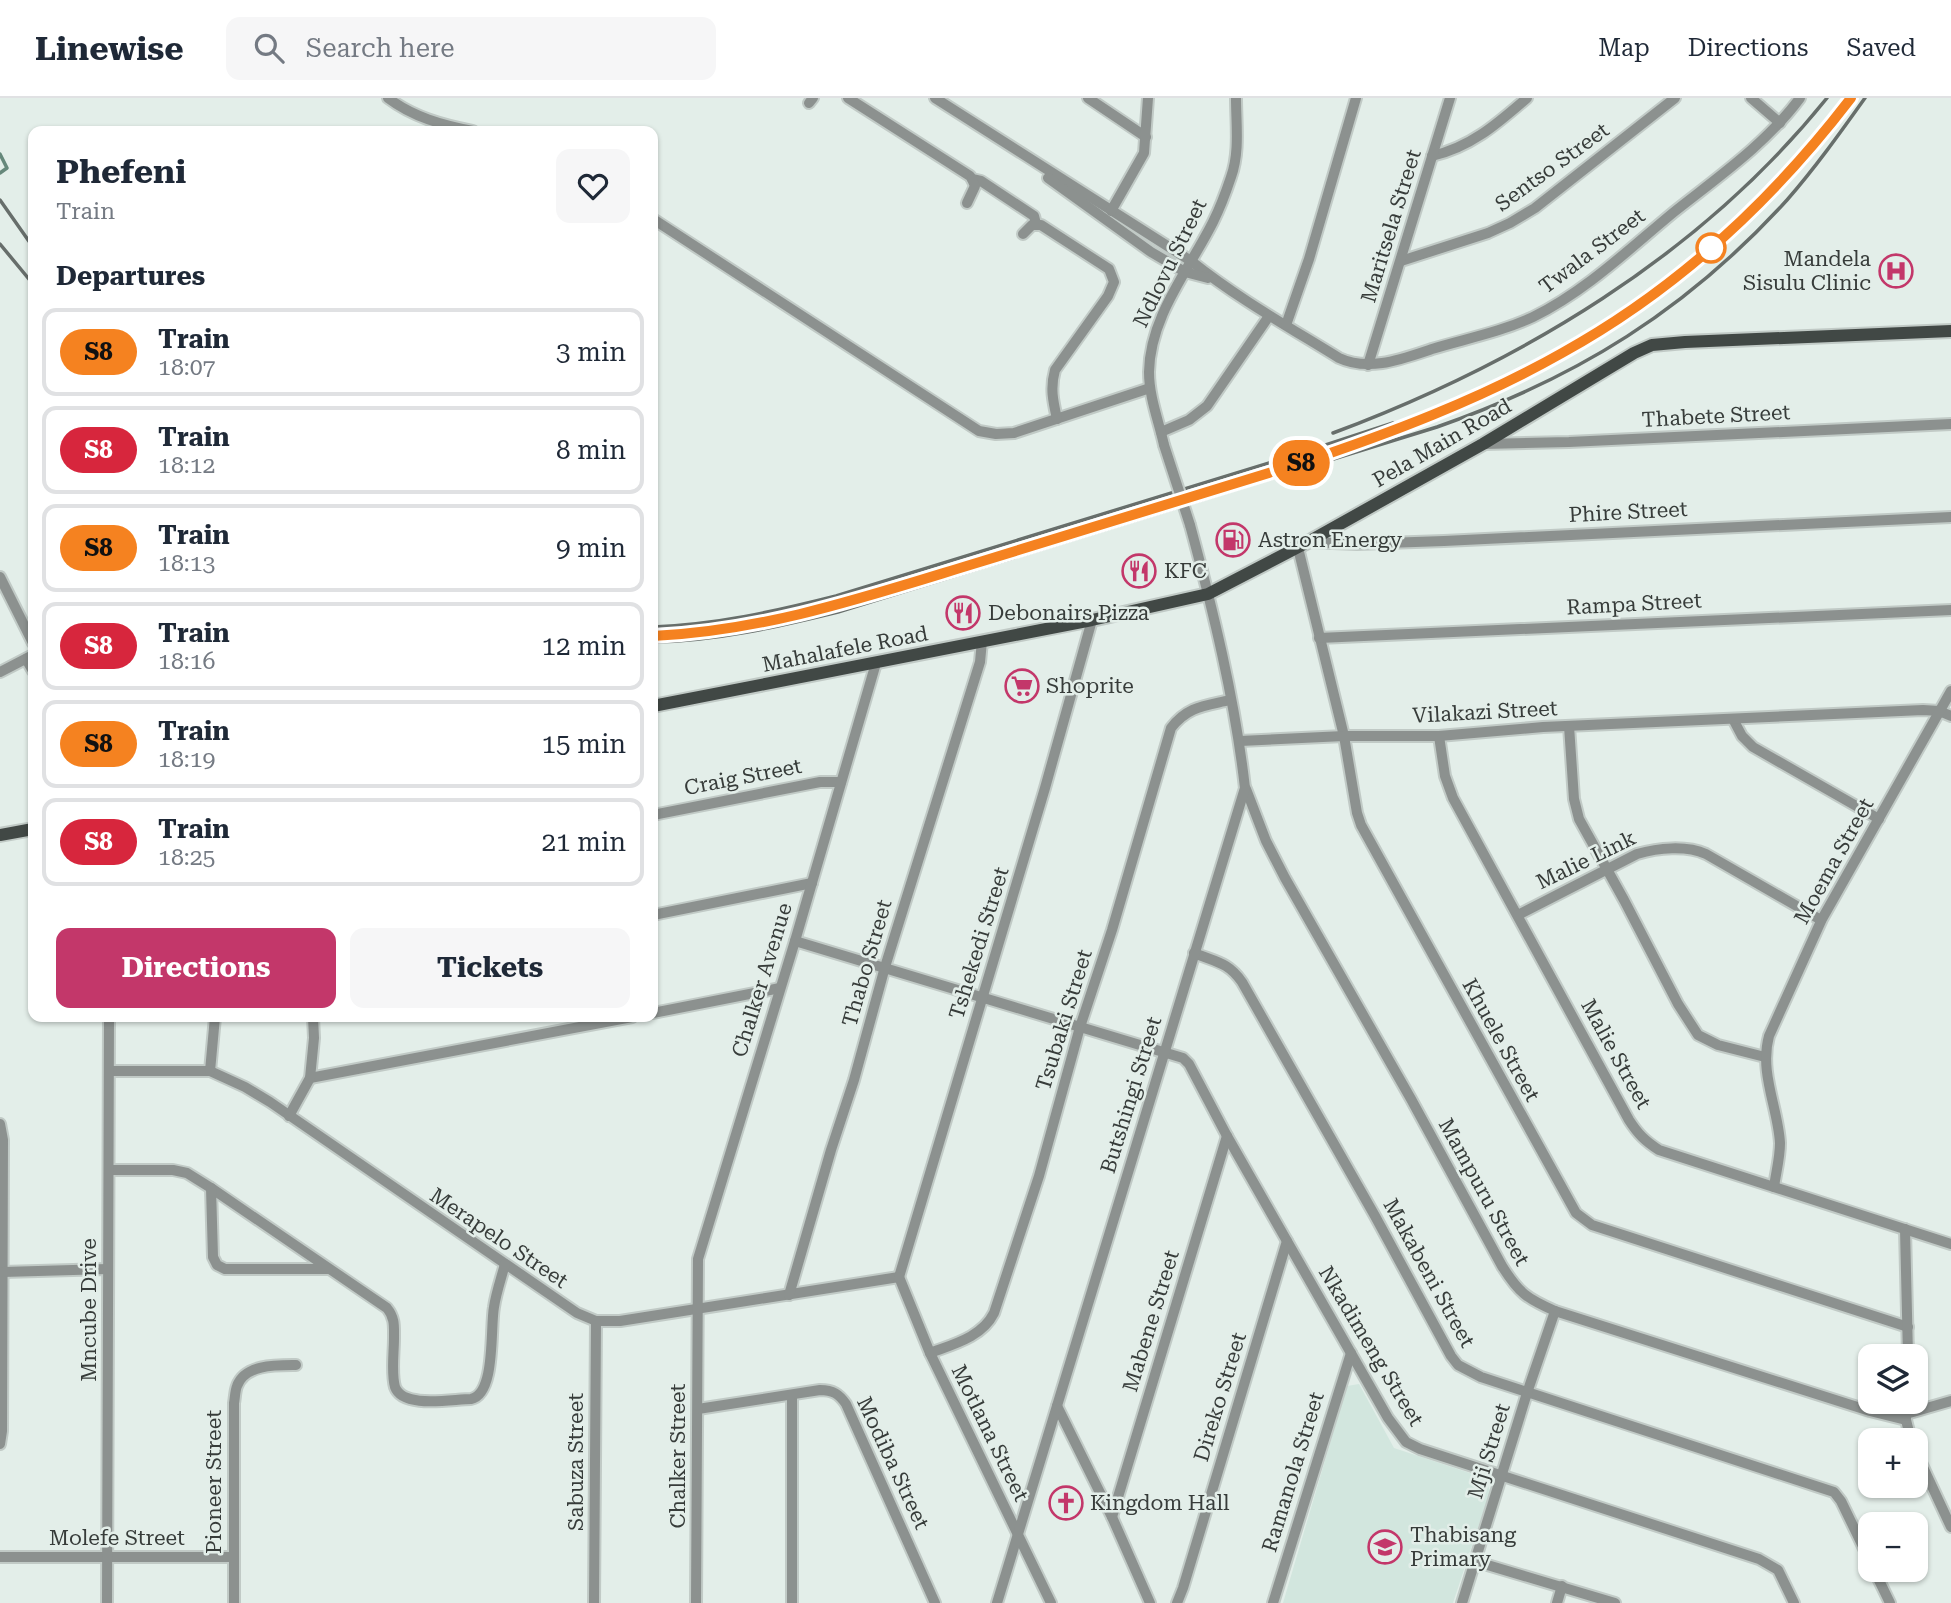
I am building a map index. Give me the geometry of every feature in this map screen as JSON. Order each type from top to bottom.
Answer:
[{"type":"main road","name":"Pela Main Road","points":[[1208,594],[1303,545],[1652,345],[1951,331]]},
{"type":"main road","name":"Mahalafele Road","points":[[658,705],[1092,620],[1208,594]]},
{"type":"main road","points":[[0,835],[28,830]]},
{"type":"street","points":[[388,98],[399,107],[447,126]]},
{"type":"street","points":[[848,98],[970,176],[975,186],[967,203]]},
{"type":"street","points":[[935,98],[1191,261],[1269,316],[1339,358],[1368,365]]},
{"type":"street","points":[[1088,98],[1146,137]]},
{"type":"street","points":[[1111,211],[1144,153],[1148,98]]},
{"type":"street","name":"Ndlovu Street","points":[[1189,525],[1164,445],[1150,388],[1150,364],[1154,335],[1162,314],[1214,221],[1232,175],[1237,148],[1236,98]]},
{"type":"street","points":[[1286,325],[1309,259],[1356,98]]},
{"type":"street","name":"Maritsela Street","points":[[1368,365],[1450,98]]},
{"type":"street","points":[[1432,156],[1464,146],[1527,98]]},
{"type":"street","name":"Sentso Street","points":[[1401,261],[1488,233],[1510,223],[1535,208],[1675,98]]},
{"type":"street","points":[[1751,98],[1780,123]]},
{"type":"street","name":"Twala Street","points":[[1368,365],[1409,356],[1515,324],[1559,302],[1592,280],[1722,175],[1780,123],[1800,98]]},
{"type":"street","points":[[1013,149],[1116,229],[1185,272],[1213,279]]},
{"type":"street","points":[[972,179],[981,181],[1034,216],[1036,224]]},
{"type":"street","points":[[658,222],[979,431],[1014,433],[1150,388]]},
{"type":"street","points":[[1023,234],[1026,229],[1036,224],[1045,227],[1109,269],[1114,282],[1108,296],[1055,370],[1051,383],[1058,419]]},
{"type":"street","points":[[1161,432],[1189,419],[1207,406],[1269,316]]},
{"type":"street","name":"Thabete Street","points":[[1483,444],[1951,424]]},
{"type":"street","name":"Phire Street","points":[[1303,545],[1951,517]]},
{"type":"street","name":"Butshingi Street","points":[[998,1603],[1245,788],[1240,741],[1208,594],[1189,525]]},
{"type":"street","name":"Khuele Street","points":[[1303,545],[1319,638],[1344,736],[1361,825],[1576,1213],[1592,1225],[1908,1327]]},
{"type":"street","points":[[0,577],[28,633]]},
{"type":"street","name":"Rampa Street","points":[[1319,638],[1951,610]]},
{"type":"street","name":"Tshekedi Street","points":[[899,1277],[1045,788],[1092,620]]},
{"type":"street","name":"Thabo Street","points":[[789,1295],[885,967],[980,662],[982,641]]},
{"type":"street","points":[[0,672],[28,658]]},
{"type":"street","name":"Chalker Avenue","points":[[697,1310],[698,1259],[876,663]]},
{"type":"street","name":"Moema Street","points":[[1774,1186],[1780,1141],[1765,1057],[1769,1036],[1821,920],[1951,691]]},
{"type":"street","name":"Tsubaki Street","points":[[930,1353],[976,1333],[985,1327],[994,1313],[1039,1176],[1080,1027],[1112,930],[1171,728],[1192,709],[1230,700]]},
{"type":"street","name":"Vilakazi Street","points":[[1240,741],[1344,736],[1439,736],[1569,726],[1923,710],[1939,711],[1951,716]]},
{"type":"street","points":[[1734,719],[1742,736],[1752,747],[1879,819]]},
{"type":"street","points":[[1569,726],[1575,808],[1579,819],[1678,1004],[1698,1035],[1717,1045],[1765,1057]]},
{"type":"street","name":"Malie Street","points":[[1439,736],[1445,776],[1453,798],[1637,1133],[1645,1141],[1659,1150],[1951,1244]]},
{"type":"street","name":"Craig Street","points":[[658,814],[820,782],[841,782]]},
{"type":"street","name":"Mampuru Street","points":[[1245,788],[1266,841],[1285,878],[1502,1266],[1520,1292],[1532,1301],[1555,1311],[1870,1411],[1906,1417]]},
{"type":"street","name":"Malie Link","points":[[1518,915],[1637,853],[1651,850],[1699,850],[1821,920]]},
{"type":"street","points":[[658,914],[811,883]]},
{"type":"street","name":"Nkadimeng Street","points":[[795,941],[1165,1052],[1186,1061],[1395,1430],[1406,1442],[1420,1449],[1759,1559],[1778,1570],[1794,1603]]},
{"type":"street","name":"Makabeni Street","points":[[1194,953],[1226,965],[1242,982],[1458,1365],[1468,1372],[1527,1393],[1834,1492],[1842,1501],[1858,1535]]},
{"type":"street","points":[[658,1012],[780,988]]},
{"type":"street","name":"Mncube Drive","points":[[107,1603],[109,1022]]},
{"type":"street","points":[[211,1071],[215,1022]]},
{"type":"street","points":[[289,1116],[310,1078],[313,1022]]},
{"type":"street","points":[[310,1078],[606,1022]]},
{"type":"street","name":"Merapelo Street","points":[[109,1070],[211,1071],[245,1087],[577,1313],[596,1321]]},
{"type":"street","points":[[0,1124],[3,1140],[0,1444]]},
{"type":"street","name":"Mabene Street","points":[[1112,1517],[1227,1136]]},
{"type":"street","points":[[109,1170],[173,1170],[187,1173],[387,1308],[394,1320],[396,1388],[400,1395],[407,1399],[471,1399],[482,1392],[489,1372],[493,1309],[505,1264]]},
{"type":"street","points":[[211,1188],[213,1257],[217,1265],[225,1269],[329,1269]]},
{"type":"street","points":[[1905,1230],[1908,1344]]},
{"type":"street","name":"Direko Street","points":[[1177,1603],[1287,1241]]},
{"type":"street","points":[[3,1272],[108,1269]]},
{"type":"street","points":[[596,1321],[620,1321],[697,1310],[899,1277]]},
{"type":"street","name":"Motlana Street","points":[[899,1277],[930,1353],[1051,1603]]},
{"type":"street","name":"Chalker Street","points":[[696,1603],[697,1310]]},
{"type":"street","name":"Mji Street","points":[[1462,1603],[1555,1311]]},
{"type":"street","name":"Sabuza Street","points":[[594,1603],[596,1321]]},
{"type":"street","name":"Ramanola Street","points":[[1273,1603],[1351,1353]]},
{"type":"street","name":"Pioneer Street","points":[[234,1603],[236,1387],[242,1377],[254,1370],[296,1365]]},
{"type":"street","name":"Modiba Street","points":[[698,1409],[820,1390],[829,1390],[841,1397],[935,1603]]},
{"type":"street","points":[[792,1395],[792,1603]]},
{"type":"street","points":[[1908,1428],[1906,1417],[1951,1401]]},
{"type":"street","points":[[1057,1406],[1112,1517],[1150,1603]]},
{"type":"street","points":[[1928,1478],[1951,1527]]},
{"type":"street","name":"Molefe Street","points":[[0,1557],[233,1557]]},
{"type":"street","points":[[1474,1561],[1615,1603]]},
{"type":"street","points":[[1880,1582],[1890,1603]]},
{"type":"street","points":[[1557,1603],[1562,1586]]},
{"type":"shaded area","name":"Thabisang Primary","points":[[1359,1384],[1394,1448],[1485,1478],[1490,1491],[1453,1603],[1283,1603],[1347,1386]]},
{"type":"waterway","points":[[0,154],[7,168],[0,173]]},
{"type":"railway","points":[[1333,433],[1403,405],[1471,373],[1538,338],[1602,298],[1664,255],[1723,207],[1777,155],[1827,98]]},
{"type":"railway","points":[[1383,435],[1474,397],[1540,365],[1644,301],[1683,272],[1755,207],[1821,136],[1851,98]]},
{"type":"railway","points":[[658,642],[723,636],[838,612],[1437,427],[1537,386],[1583,363],[1627,336],[1710,275],[1787,200],[1865,98]]},
{"type":"railway","points":[[0,200],[28,240]]},
{"type":"railway","points":[[0,244],[28,278]]},
{"type":"railway","points":[[658,627],[745,616],[836,596],[1393,423]]},
{"type":"train","name":"S8","points":[[658,636],[751,626],[833,606],[1298,464],[1395,430],[1470,399],[1564,352],[1626,314],[1687,269],[1777,186],[1851,98]]},
{"type":"place","name":"Mandela Sisulu Clinic","points":[[1896,271]]},
{"type":"place","name":"Astron Energy","points":[[1233,540]]},
{"type":"place","name":"KFC","points":[[1139,571]]},
{"type":"place","name":"Debonairs Pizza","points":[[963,613]]},
{"type":"place","name":"Shoprite","points":[[1022,686]]},
{"type":"place","name":"Kingdom Hall","points":[[1066,1503]]},
{"type":"place","name":"Thabisang Primary","points":[[1385,1547]]}]
